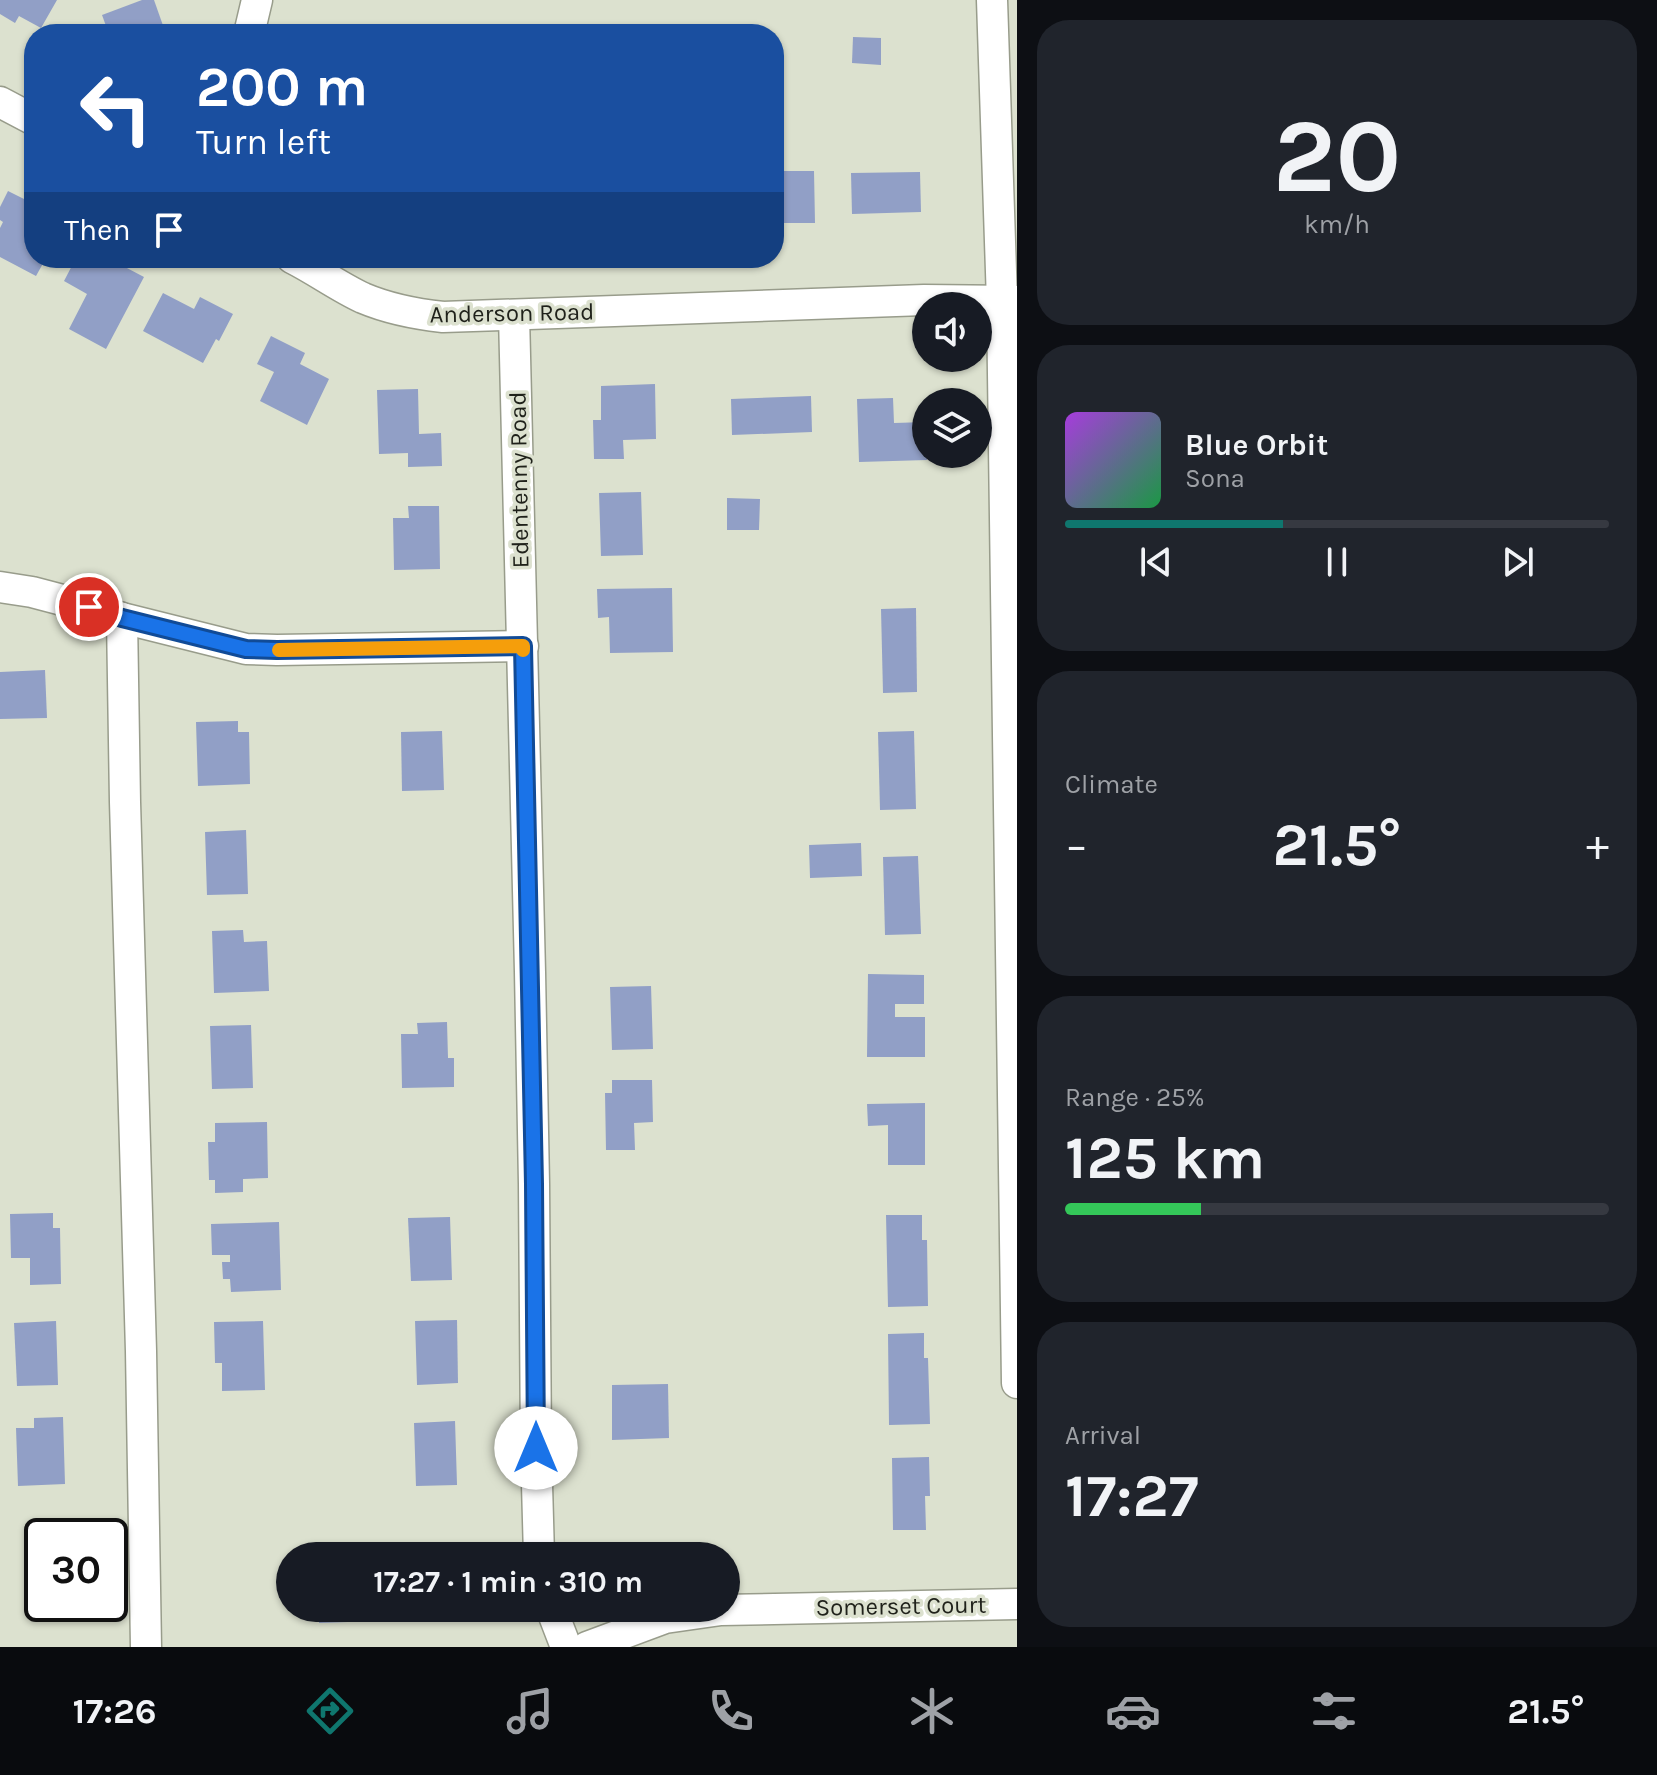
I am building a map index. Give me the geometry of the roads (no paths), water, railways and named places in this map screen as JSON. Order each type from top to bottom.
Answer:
[{"type":"street","points":[[251,24],[257,0]]},
{"type":"street","points":[[992,0],[1010,301],[1017,1383]]},
{"type":"street","points":[[0,102],[24,115]]},
{"type":"street","name":"Anderson Road","points":[[309,268],[360,297],[400,310],[443,317],[924,300],[1010,301]]},
{"type":"street","name":"Edentenny Road","points":[[514,315],[534,1139],[539,1542]]},
{"type":"street","points":[[0,587],[46,595],[246,649],[523,646]]},
{"type":"street","points":[[122,618],[146,1647]]},
{"type":"street","name":"Somerset Court","points":[[587,1647],[665,1618],[721,1610],[1017,1604]]},
{"type":"street","points":[[556,1622],[566,1647]]}]
